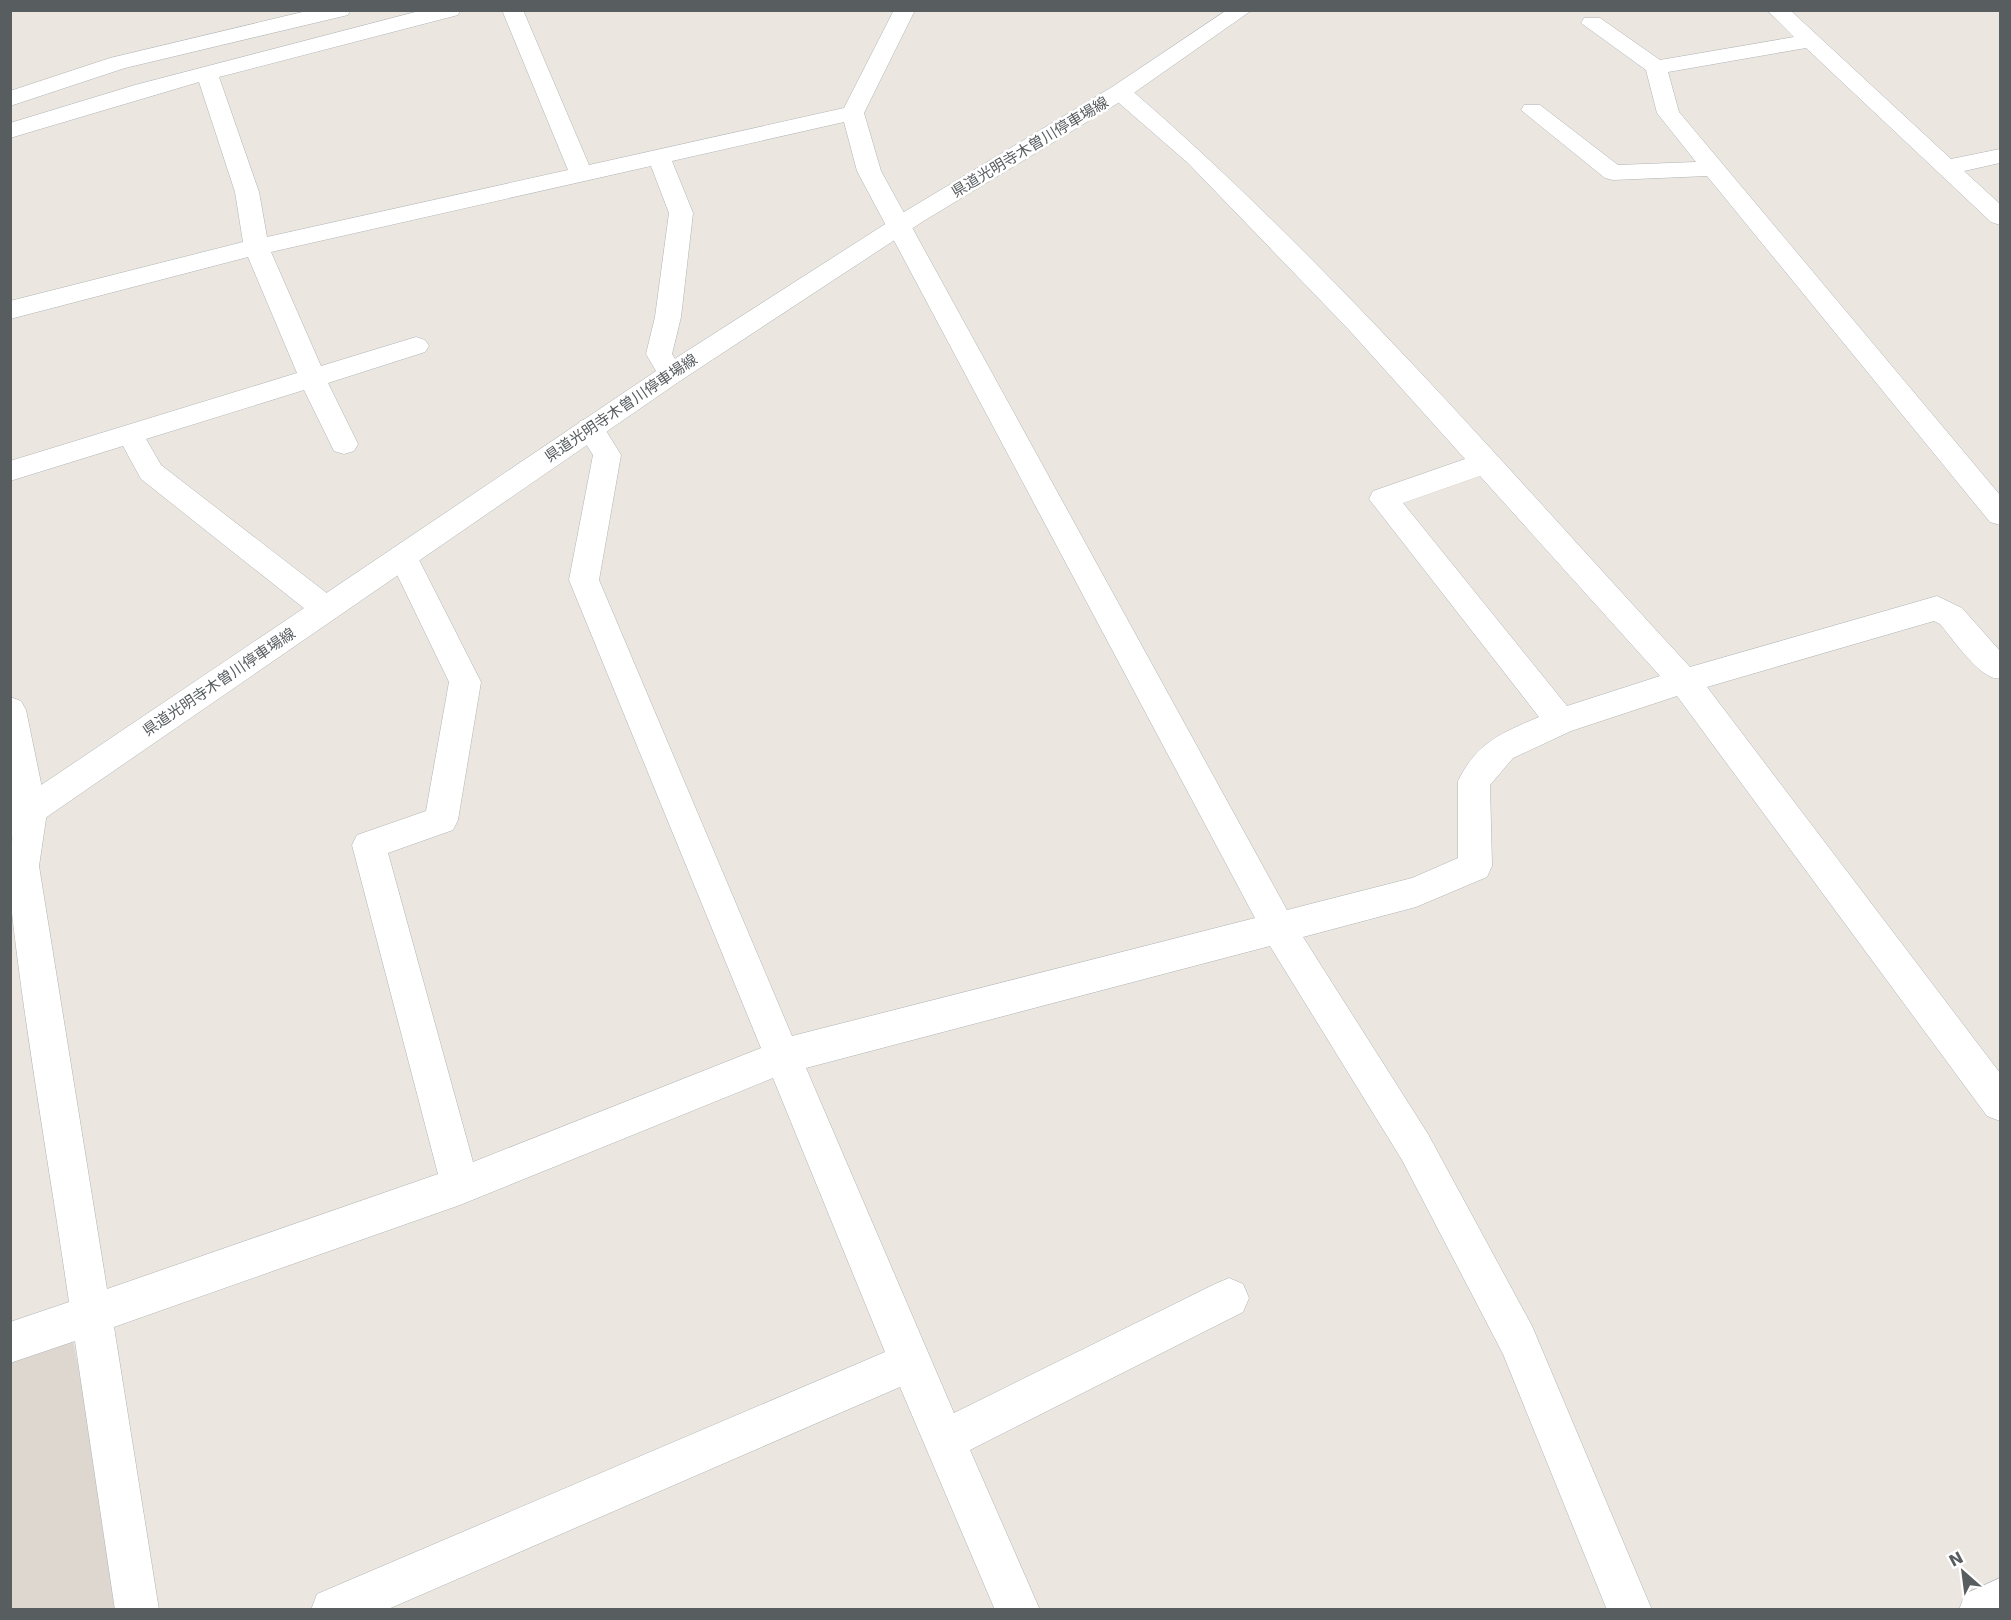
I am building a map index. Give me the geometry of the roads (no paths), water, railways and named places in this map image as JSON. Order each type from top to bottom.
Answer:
[{"type":"street","points":[[10,99],[118,63],[340,10]]},
{"type":"street","points":[[10,131],[207,73],[450,10]]},
{"type":"street","points":[[512,10],[582,176]]},
{"type":"street","points":[[905,10],[853,113],[869,171],[897,227],[1279,929],[1415,1147],[1518,1340],[1629,1610]]},
{"type":"street","name":"県道光明寺木曽川停車場線","points":[[20,818],[671,374],[897,227],[1120,92],[1242,10]]},
{"type":"street","points":[[1777,10],[2001,217]]},
{"type":"street","points":[[1592,23],[1656,67],[1668,113],[2001,514]]},
{"type":"street","points":[[1656,67],[1810,42]]},
{"type":"street","points":[[207,73],[247,192],[256,247],[302,349],[312,378],[344,444]]},
{"type":"street","points":[[1120,92],[1196,158],[1351,316],[1684,681],[2001,1103]]},
{"type":"street","points":[[1532,110],[1613,173],[1713,168]]},
{"type":"street","points":[[10,310],[256,247],[582,176],[853,113]]},
{"type":"street","points":[[1947,167],[2001,156]]},
{"type":"street","points":[[659,157],[681,213],[668,317],[659,354],[671,374]]},
{"type":"street","points":[[10,471],[416,346]]},
{"type":"street","points":[[590,428],[607,455],[584,580],[910,1362],[1018,1610]]},
{"type":"street","points":[[129,433],[151,472],[326,609]]},
{"type":"street","points":[[1485,463],[1383,499],[1561,721]]},
{"type":"street","points":[[403,556],[465,682],[441,820],[369,845],[460,1186]]},
{"type":"street","points":[[10,1343],[460,1186],[784,1056],[1416,892],[1475,866],[1474,781],[1502,748],[1561,721],[1684,681],[1937,608],[1952,616],[1996,667],[2001,665]]},
{"type":"street","points":[[10,710],[22,866],[137,1610]]},
{"type":"street","points":[[944,1441],[1229,1298]]},
{"type":"street","points":[[333,1610],[910,1362]]},
{"type":"street","points":[[1981,1610],[2001,1600]]}]
